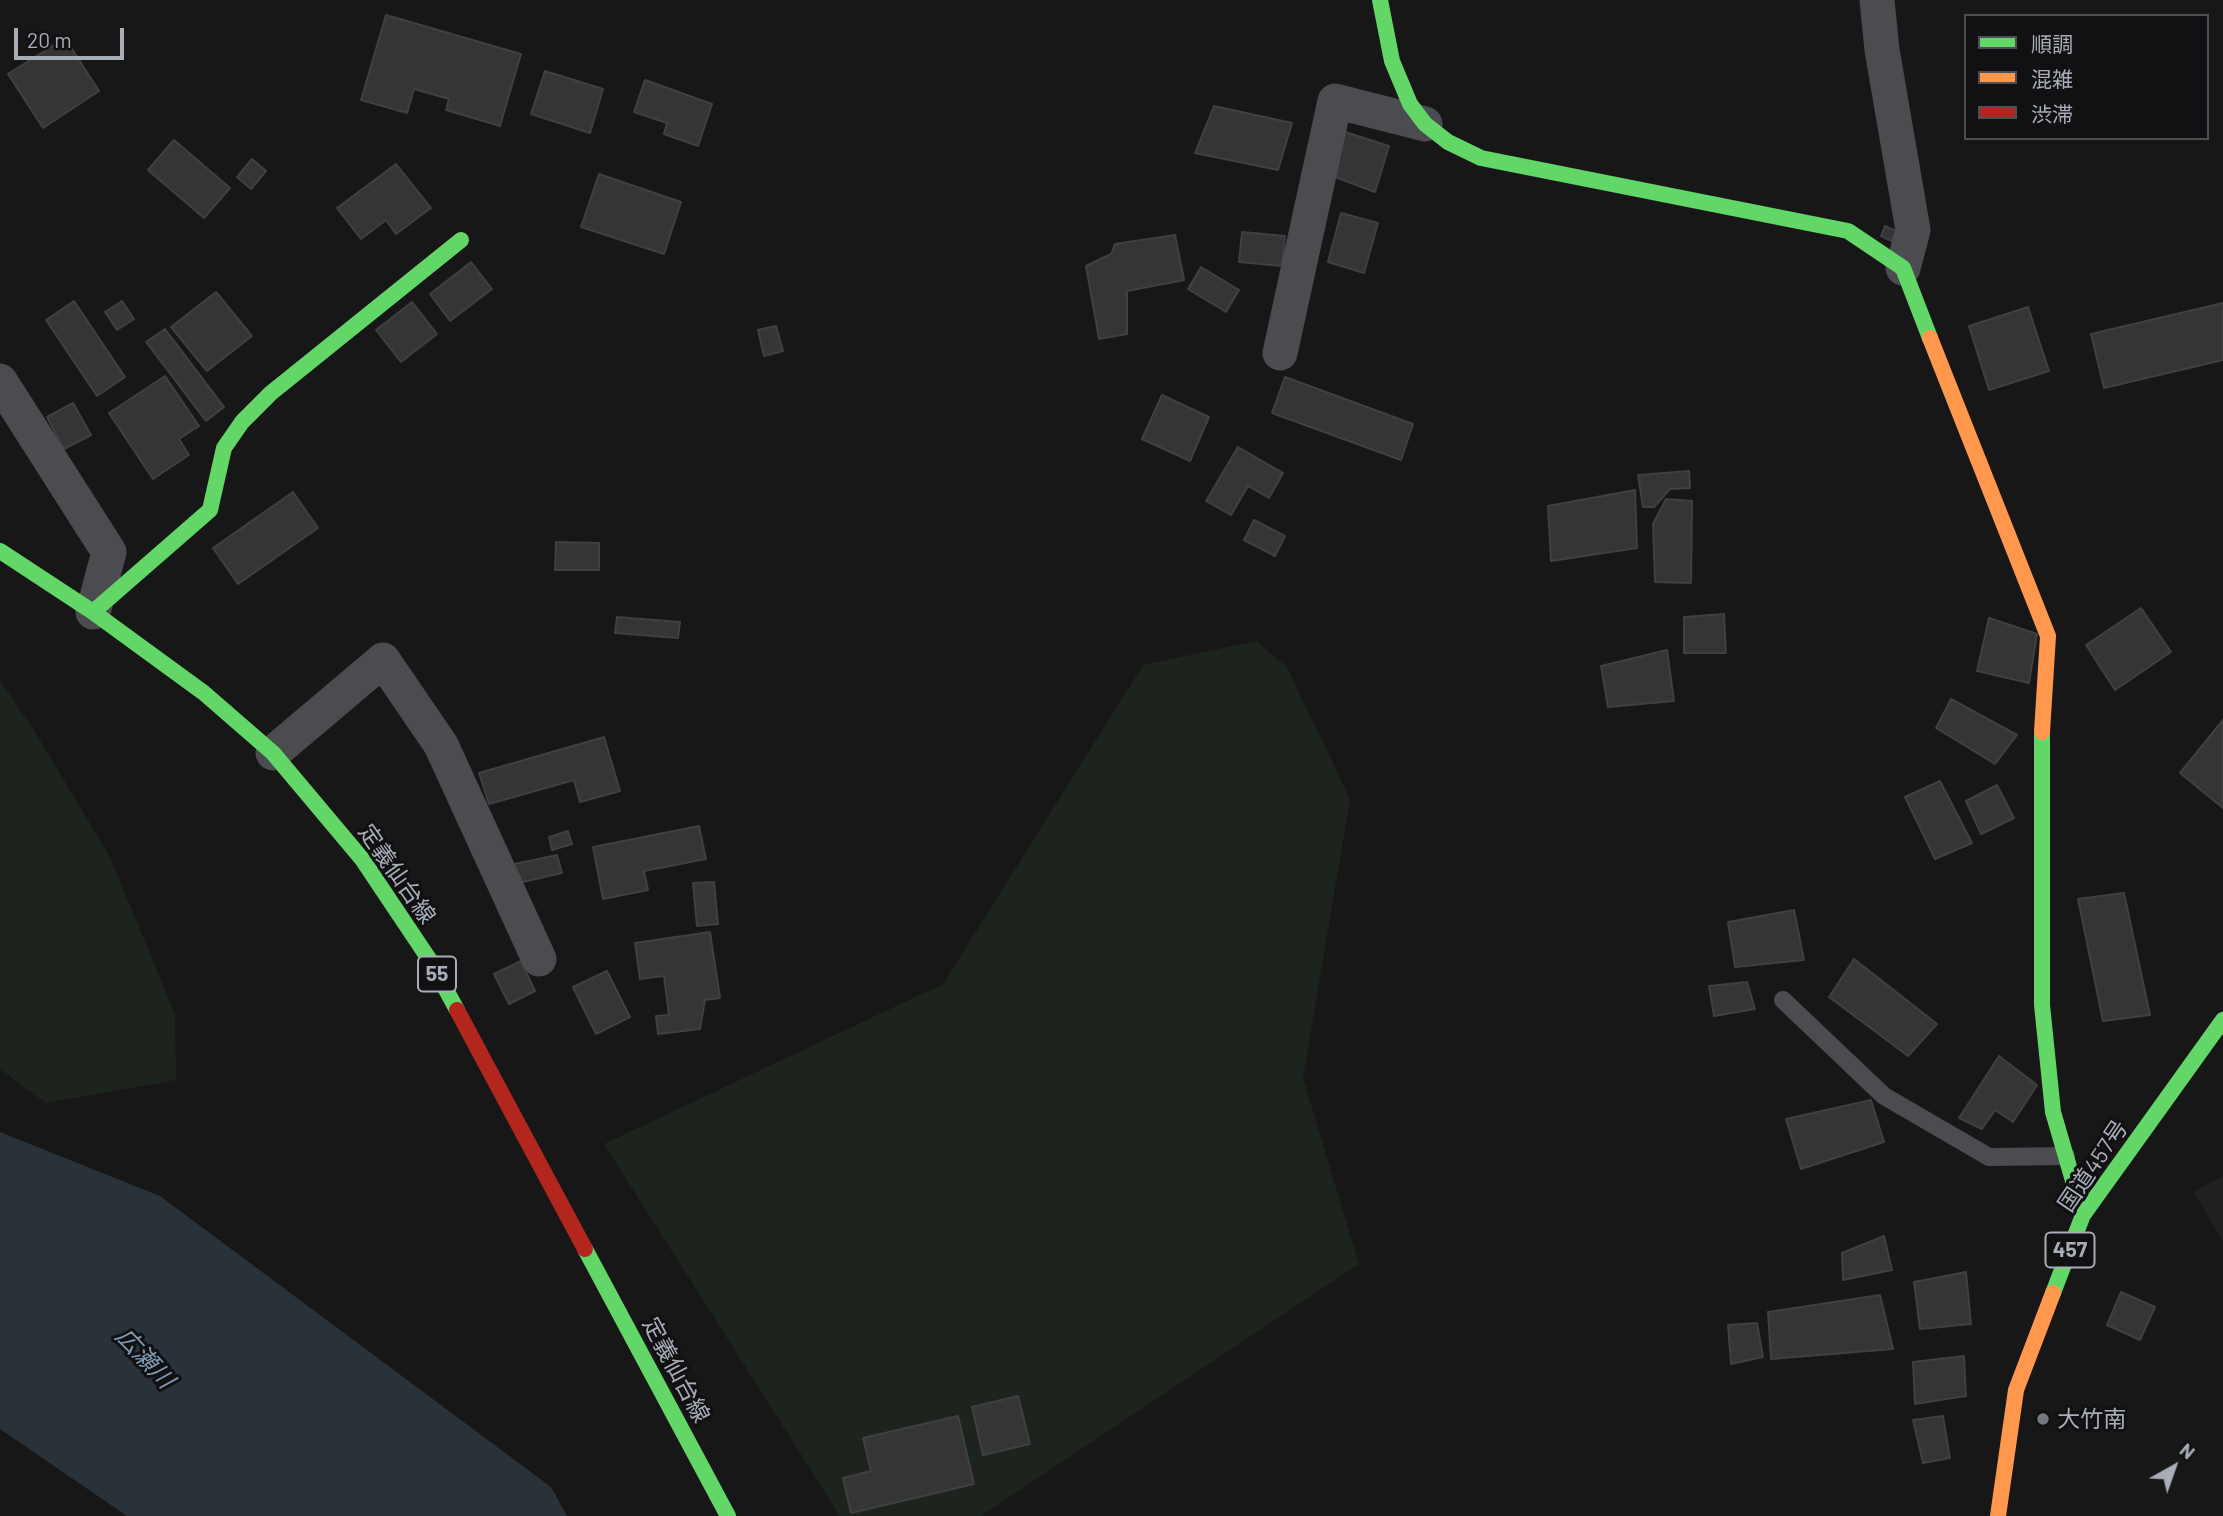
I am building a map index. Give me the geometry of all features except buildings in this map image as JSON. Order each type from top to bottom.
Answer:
[{"type":"main road","points":[[1380,0],[1392,61],[1410,104],[1425,124],[1448,142],[1481,158],[1848,231],[1903,268],[2048,636],[2041,744],[2042,1005],[2053,1112],[2083,1215]]},
{"type":"main road","points":[[93,612],[210,510],[223,448],[271,393],[461,240]]},
{"type":"main road","name":"定義仙台線","points":[[0,551],[93,612],[204,693],[274,753],[362,859],[430,962],[728,1516]]},
{"type":"main road","name":"国道457号","points":[[1998,1516],[2016,1390],[2083,1215],[2223,1020]]},
{"type":"street","points":[[1877,0],[1882,50],[1913,230],[1903,268]]},
{"type":"street","points":[[1280,353],[1335,101],[1425,124]]},
{"type":"street","points":[[0,381],[109,552],[93,612]]},
{"type":"street","points":[[274,753],[383,660],[441,745],[539,959]]},
{"type":"lane","points":[[1783,1000],[1884,1096],[1989,1157],[2066,1156]]},
{"type":"shaded area","points":[[1256,641],[1287,667],[1350,799],[1303,1078],[1359,1264],[981,1516],[840,1516],[604,1144],[943,984],[1143,665]]},
{"type":"shaded area","points":[[0,681],[32,727],[110,857],[175,1014],[176,1080],[46,1103],[0,1069]]},
{"type":"shaded area","points":[[2223,1176],[2223,1241],[2194,1192]]},
{"type":"water","name":"広瀬川","points":[[0,1132],[160,1196],[551,1487],[567,1516],[127,1516],[0,1429]]},
{"type":"traffic: fast","points":[[1380,0],[1392,61],[1410,104],[1425,124],[1448,142],[1481,158],[1848,231],[1903,268],[1930,338]]},
{"type":"traffic: fast","points":[[93,612],[210,510],[224,448],[242,422],[271,393],[461,240]]},
{"type":"traffic: fast","points":[[0,551],[93,612],[204,693],[273,753],[362,859],[431,962],[457,1010]]},
{"type":"traffic: fast","points":[[2042,732],[2042,1005],[2053,1112],[2083,1215]]},
{"type":"traffic: fast","points":[[2053,1293],[2083,1215],[2223,1020]]},
{"type":"traffic: fast","points":[[585,1249],[728,1516]]},
{"type":"traffic: slow","points":[[1930,338],[2048,636],[2042,732]]},
{"type":"traffic: slow","points":[[1998,1516],[2016,1390],[2053,1293]]},
{"type":"traffic: jam","points":[[457,1010],[585,1249]]},
{"type":"place","name":"大竹南","points":[[2043,1419]]}]
